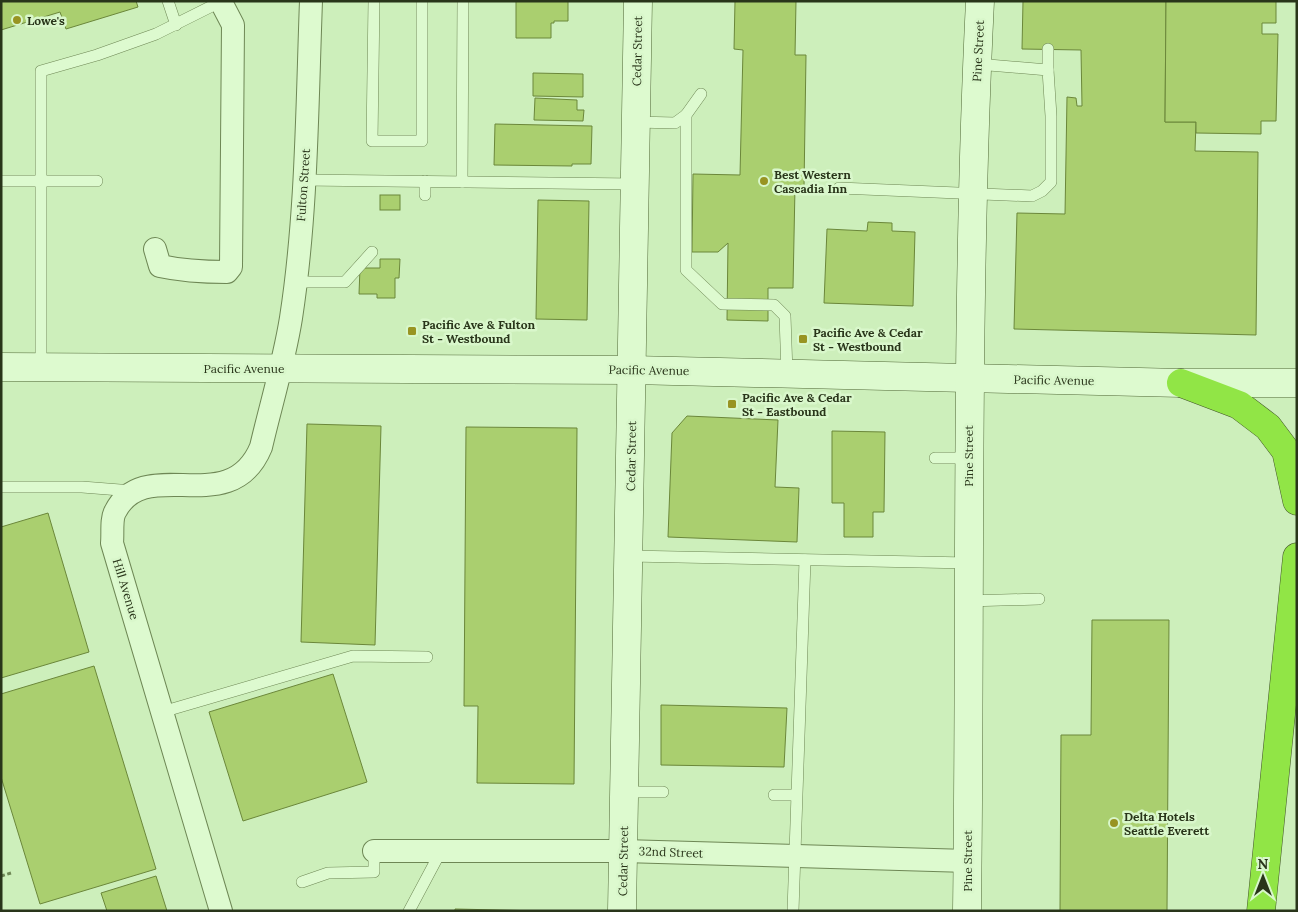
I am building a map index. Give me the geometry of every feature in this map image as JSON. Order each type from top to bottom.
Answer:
[{"type":"highway","points":[[1181,383],[1239,405],[1268,427],[1286,451],[1297,501]]},
{"type":"highway","points":[[1261,911],[1297,557]]},
{"type":"street","points":[[155,249],[160,266],[184,272],[227,272],[231,267],[233,25],[222,1]]},
{"type":"street","name":"Fulton Street","points":[[282,368],[295,282],[304,180],[310,1]]},
{"type":"street","name":"Cedar Street","points":[[622,911],[638,1]]},
{"type":"street","name":"Pine Street","points":[[967,911],[969,378],[980,1]]},
{"type":"street","name":"Pacific Avenue","points":[[1,367],[632,370],[1181,383],[1297,383]]},
{"type":"street","points":[[133,491],[159,484],[216,486],[245,472],[257,458],[261,447],[282,368]]},
{"type":"street","name":"Hill Avenue","points":[[133,491],[114,513],[112,543],[221,911]]},
{"type":"street","name":"32nd Street","points":[[374,851],[623,851],[968,861]]},
{"type":"lane","points":[[168,1],[176,24]]},
{"type":"lane","points":[[41,366],[41,71],[97,55],[156,34],[222,1]]},
{"type":"lane","points":[[374,1],[372,141],[422,141],[422,1]]},
{"type":"lane","points":[[462,182],[464,1]]},
{"type":"lane","points":[[839,188],[974,192],[1032,196],[1042,191],[1051,182],[1048,49]]},
{"type":"lane","points":[[977,64],[1048,70]]},
{"type":"lane","points":[[636,122],[674,123],[686,114],[701,94]]},
{"type":"lane","points":[[686,114],[686,270],[722,304],[774,305],[785,316],[787,373]]},
{"type":"lane","points":[[304,180],[372,185],[425,182],[635,184]]},
{"type":"lane","points":[[1,181],[97,181]]},
{"type":"lane","points":[[425,182],[425,195]]},
{"type":"lane","points":[[295,282],[345,282],[372,252]]},
{"type":"lane","points":[[935,458],[968,458]]},
{"type":"lane","points":[[1,487],[82,487],[133,491]]},
{"type":"lane","points":[[629,556],[968,564]]},
{"type":"lane","points":[[793,911],[793,856],[805,560]]},
{"type":"lane","points":[[968,602],[1039,599]]},
{"type":"lane","points":[[162,712],[353,656],[427,657]]},
{"type":"lane","points":[[624,792],[663,792]]},
{"type":"lane","points":[[774,795],[796,795]]},
{"type":"lane","points":[[302,882],[328,873],[374,872],[374,851]]},
{"type":"lane","points":[[409,911],[441,851]]},
{"type":"path","points":[[1,876],[11,873]]},
{"type":"building","name":"Lowe's","points":[[1,1],[136,1],[138,7],[66,29],[60,12],[1,30]]},
{"type":"building","points":[[516,1],[568,1],[568,21],[554,21],[554,23],[551,23],[551,38],[516,38]]},
{"type":"building","points":[[735,1],[796,1],[795,55],[806,55],[804,187],[795,187],[793,288],[768,288],[768,321],[727,320],[728,243],[718,252],[692,252],[693,174],[740,175],[743,50],[734,49]]},
{"type":"building","points":[[1023,1],[1166,1],[1165,122],[1196,122],[1195,151],[1258,152],[1256,335],[1014,329],[1017,213],[1065,214],[1067,97],[1076,98],[1077,106],[1082,106],[1081,50],[1022,49]]},
{"type":"building","points":[[1166,1],[1276,1],[1276,23],[1262,23],[1262,34],[1278,34],[1276,121],[1261,121],[1261,134],[1196,133],[1196,122],[1165,122]]},
{"type":"building","points":[[533,73],[583,74],[583,97],[533,96]]},
{"type":"building","points":[[535,98],[577,100],[577,110],[584,110],[583,121],[534,120]]},
{"type":"building","points":[[495,124],[592,126],[591,164],[572,164],[572,166],[494,165]]},
{"type":"building","points":[[380,195],[400,195],[400,210],[380,210]]},
{"type":"building","points":[[538,200],[589,201],[587,320],[536,319]]},
{"type":"building","points":[[868,222],[892,223],[892,231],[915,232],[913,306],[824,303],[827,229],[867,231]]},
{"type":"building","points":[[380,259],[400,259],[399,278],[395,278],[395,298],[377,298],[377,294],[359,294],[360,268],[380,268]]},
{"type":"building","points":[[687,416],[778,420],[775,487],[799,488],[797,542],[668,537],[672,433]]},
{"type":"building","points":[[307,424],[381,426],[375,645],[301,642]]},
{"type":"building","points":[[466,427],[577,428],[574,784],[477,783],[478,706],[464,706]]},
{"type":"building","points":[[832,431],[885,432],[884,512],[873,512],[873,537],[844,537],[844,503],[832,503]]},
{"type":"building","points":[[48,513],[89,652],[1,678],[1,527]]},
{"type":"building","name":"Delta Hotels Seattle Everett","points":[[1092,620],[1169,620],[1167,911],[1060,911],[1061,735],[1091,735]]},
{"type":"building","points":[[94,666],[156,869],[40,904],[1,777],[1,694]]},
{"type":"building","points":[[333,674],[367,782],[243,821],[209,712]]},
{"type":"building","points":[[661,705],[787,708],[784,767],[661,765]]},
{"type":"building","points":[[156,876],[167,911],[107,911],[101,893]]},
{"type":"building","points":[[455,909],[542,911],[455,911]]},
{"type":"place","name":"Lowe's","points":[[17,20]]},
{"type":"place","name":"Best Western Cascadia Inn","points":[[764,181]]},
{"type":"place","name":"Pacific Ave & Fulton St - Westbound","points":[[412,331]]},
{"type":"place","name":"Pacific Ave & Cedar St - Westbound","points":[[803,339]]},
{"type":"place","name":"Pacific Ave & Cedar St - Eastbound","points":[[732,404]]},
{"type":"place","name":"Delta Hotels Seattle Everett","points":[[1114,823]]}]
